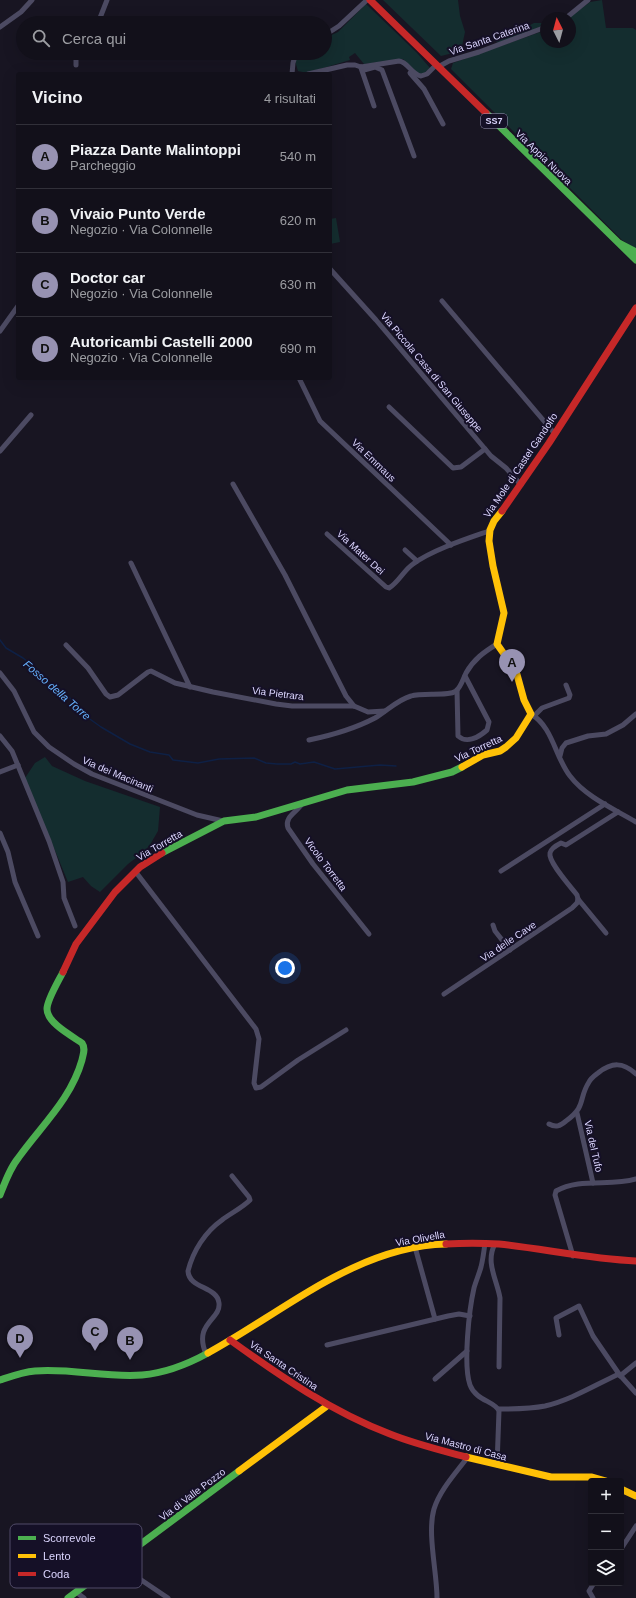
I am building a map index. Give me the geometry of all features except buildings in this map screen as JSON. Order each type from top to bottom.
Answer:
[{"type":"street","points":[[16,16],[22,12],[32,0]]},
{"type":"street","points":[[100,16],[106,2],[101,0]]},
{"type":"street","points":[[332,31],[367,0]]},
{"type":"street","name":"Via Appia Nuova","points":[[370,0],[636,260]]},
{"type":"street","points":[[573,12],[588,0]]},
{"type":"street","points":[[0,27],[16,16]]},
{"type":"street","name":"Via Santa Caterina","points":[[399,61],[403,62],[420,76],[427,74],[437,66],[446,62],[540,29]]},
{"type":"street","points":[[76,60],[76,65]]},
{"type":"street","points":[[292,72],[293,60]]},
{"type":"street","points":[[361,67],[399,61],[424,89],[443,124]]},
{"type":"street","points":[[316,72],[349,64],[356,65],[365,70],[377,67],[382,71],[414,156]]},
{"type":"street","points":[[361,67],[360,69],[374,106]]},
{"type":"street","points":[[617,242],[636,252]]},
{"type":"street","name":"Via Piccola Casa di San Giuseppe","points":[[332,271],[376,320],[494,460],[506,468],[521,484]]},
{"type":"street","points":[[442,301],[555,434]]},
{"type":"street","name":"Via Mole di Castel Gandolfo","points":[[497,644],[499,632],[504,620],[504,613],[491,552],[489,531],[494,521],[555,434],[636,308]]},
{"type":"street","points":[[0,331],[16,309]]},
{"type":"street","name":"Via Emmaus","points":[[301,380],[320,421],[451,545]]},
{"type":"street","points":[[388,407],[453,468],[461,467],[485,449]]},
{"type":"street","points":[[0,451],[31,415]]},
{"type":"street","points":[[233,484],[285,575],[346,696],[354,706]]},
{"type":"street","name":"Via Mater Dei","points":[[327,534],[387,588],[391,587],[407,568],[417,561],[451,545],[489,531]]},
{"type":"street","points":[[405,550],[417,561]]},
{"type":"street","points":[[131,563],[190,687]]},
{"type":"street","points":[[465,676],[489,724],[486,731],[473,738],[463,739],[457,734],[457,690],[465,676],[480,655],[497,644],[516,671],[524,700],[532,715],[545,727],[565,769],[572,779],[605,804],[636,822]]},
{"type":"street","name":"Via Pietrara","points":[[66,645],[88,668],[106,694],[110,697],[118,695],[150,671],[154,671],[170,682],[283,705],[354,706],[368,712],[385,711]]},
{"type":"street","name":"Via dei Macinanti","points":[[0,673],[14,691],[34,732],[49,746],[74,764],[92,774],[197,815],[224,821]]},
{"type":"street","points":[[532,715],[542,708],[569,698],[570,695],[566,685]]},
{"type":"street","points":[[309,740],[355,728],[411,696],[425,693],[447,694],[457,690]]},
{"type":"street","points":[[560,756],[562,748],[566,743],[588,736],[606,734],[623,725],[636,714]]},
{"type":"street","name":"Via Torretta","points":[[0,1195],[7,1177],[18,1158],[70,1091],[78,1074],[84,1052],[85,1048],[82,1042],[54,1023],[49,1016],[48,1007],[50,999],[80,938],[115,892],[135,871],[171,848],[224,821],[256,817],[347,790],[420,781],[456,770],[483,755],[500,751],[506,747],[516,738],[532,715]]},
{"type":"street","points":[[0,736],[11,749],[18,765],[62,879],[64,898],[75,926]]},
{"type":"street","points":[[0,772],[18,765]]},
{"type":"street","name":"Vicolo Torretta","points":[[302,804],[288,819],[287,824],[289,830],[316,868],[369,934]]},
{"type":"street","points":[[501,870],[605,804]]},
{"type":"street","points":[[606,933],[578,899],[577,895],[552,863],[550,858],[551,851],[561,843],[566,845],[618,812]]},
{"type":"street","points":[[0,833],[7,848],[15,882],[38,936]]},
{"type":"street","points":[[135,871],[256,1029],[259,1039],[254,1083],[256,1088],[261,1087],[298,1060],[346,1030]]},
{"type":"street","name":"Via delle Cave","points":[[444,994],[572,908],[577,904],[578,899]]},
{"type":"street","points":[[493,925],[495,931],[510,950]]},
{"type":"street","points":[[549,1124],[559,1126],[577,1113],[589,1081],[608,1066],[619,1064],[627,1067],[636,1074]]},
{"type":"street","name":"Via del Tufo","points":[[577,1113],[593,1183]]},
{"type":"street","points":[[206,1354],[202,1345],[202,1335],[218,1310],[219,1301],[214,1294],[191,1280],[188,1271],[204,1236],[218,1223],[250,1200],[232,1176]]},
{"type":"street","name":"Via del Tufo","points":[[574,1256],[555,1192],[568,1186],[636,1179]]},
{"type":"street","name":"Via Olivella","points":[[0,1380],[22,1374],[45,1371],[118,1376],[146,1375],[176,1369],[206,1354],[344,1272],[379,1257],[415,1247],[452,1243],[485,1243],[604,1260],[636,1261]]},
{"type":"street","points":[[485,1243],[481,1266],[474,1289],[467,1350],[468,1377],[472,1390],[478,1396],[499,1409],[530,1408],[550,1405],[620,1375],[636,1363]]},
{"type":"street","points":[[495,1244],[490,1258],[491,1267],[500,1298],[499,1367]]},
{"type":"street","points":[[415,1247],[434,1319]]},
{"type":"street","points":[[559,1335],[556,1318],[579,1306],[590,1331],[620,1375],[636,1393]]},
{"type":"street","points":[[327,1346],[453,1315],[470,1316]]},
{"type":"street","name":"Via Santa Cristina","points":[[230,1340],[275,1373],[327,1406]]},
{"type":"street","points":[[435,1379],[467,1350]]},
{"type":"street","name":"Via Mastro di Casa","points":[[327,1406],[390,1434],[467,1458],[554,1478],[586,1476],[598,1478]]},
{"type":"street","name":"Via di Valle Pozzo","points":[[142,1544],[327,1406]]},
{"type":"street","points":[[497,1465],[499,1409]]},
{"type":"street","points":[[437,1598],[432,1516],[442,1493],[467,1458]]},
{"type":"street","points":[[624,1490],[636,1496]]},
{"type":"street","points":[[624,1544],[636,1526]]},
{"type":"street","points":[[142,1580],[168,1598]]},
{"type":"street","points":[[591,1586],[588,1590],[593,1598]]},
{"type":"street","name":"Via di Valle Pozzo","points":[[68,1598],[82,1588]]},
{"type":"street","points":[[76,1592],[84,1598]]},
{"type":"green space","points":[[383,0],[458,0],[460,16],[465,32],[461,51],[441,56]]},
{"type":"green space","points":[[602,0],[606,28],[633,28],[636,30],[636,249],[622,240],[451,69],[453,63],[540,32],[540,48],[576,48],[576,12],[590,2]]},
{"type":"green space","points":[[366,4],[417,53],[430,68],[423,74],[416,73],[403,59],[364,64],[355,53],[349,57],[350,60],[310,72],[298,71],[295,60],[332,60],[332,35],[338,32]]},
{"type":"green space","points":[[534,23],[540,23],[540,28],[499,43],[496,42],[502,30],[526,27]]},
{"type":"green space","points":[[336,218],[340,242],[332,244],[332,219]]},
{"type":"green space","points":[[45,757],[52,766],[85,781],[160,807],[158,831],[151,843],[145,851],[128,864],[100,892],[91,886],[83,877],[68,882],[25,778],[35,763]]},
{"type":"waterway","name":"Fosso della Torre","points":[[0,640],[6,648],[33,666],[50,687],[60,689],[69,697],[80,712],[101,727],[130,744],[150,752],[169,755],[173,760],[198,763],[219,759],[254,758],[266,763],[277,764],[291,764],[295,762],[300,764],[314,762],[335,769],[380,765],[396,766]]},
{"type":"traffic: fast","points":[[486,113],[636,260]]},
{"type":"traffic: fast","points":[[621,244],[636,252]]},
{"type":"traffic: fast","points":[[162,853],[224,821],[256,817],[347,790],[413,782],[452,772],[462,767]]},
{"type":"traffic: fast","points":[[0,1195],[8,1175],[16,1161],[55,1111],[71,1087],[82,1060],[84,1049],[82,1043],[55,1024],[48,1014],[47,1005],[63,972]]},
{"type":"traffic: fast","points":[[0,1380],[26,1372],[48,1370],[129,1376],[151,1374],[193,1361],[208,1353]]},
{"type":"traffic: fast","points":[[142,1543],[239,1471]]},
{"type":"traffic: fast","points":[[68,1598],[81,1588]]},
{"type":"traffic: slow","points":[[462,767],[483,755],[500,751],[506,747],[516,738],[531,714],[524,700],[516,671],[497,644],[504,613],[489,541],[490,530],[494,521],[502,511]]},
{"type":"traffic: slow","points":[[208,1353],[293,1301],[351,1269],[382,1256],[413,1248],[446,1244]]},
{"type":"traffic: slow","points":[[239,1471],[327,1406]]},
{"type":"traffic: slow","points":[[466,1457],[551,1477],[596,1478]]},
{"type":"traffic: slow","points":[[624,1490],[636,1496]]},
{"type":"traffic: jam","points":[[370,0],[486,113]]},
{"type":"traffic: jam","points":[[502,511],[549,443],[636,308]]},
{"type":"traffic: jam","points":[[63,972],[76,944],[115,892],[140,867],[162,853]]},
{"type":"traffic: jam","points":[[446,1244],[499,1244],[602,1258],[636,1261]]},
{"type":"traffic: jam","points":[[230,1340],[287,1380],[348,1415],[399,1438],[466,1457]]},
{"type":"place","name":"Piazza Dante Malintoppi","points":[[512,682]]},
{"type":"place","name":"Doctor car","points":[[95,1351]]},
{"type":"place","name":"Autoricambi Castelli 2000","points":[[20,1358]]},
{"type":"place","name":"Vivaio Punto Verde","points":[[130,1360]]}]
